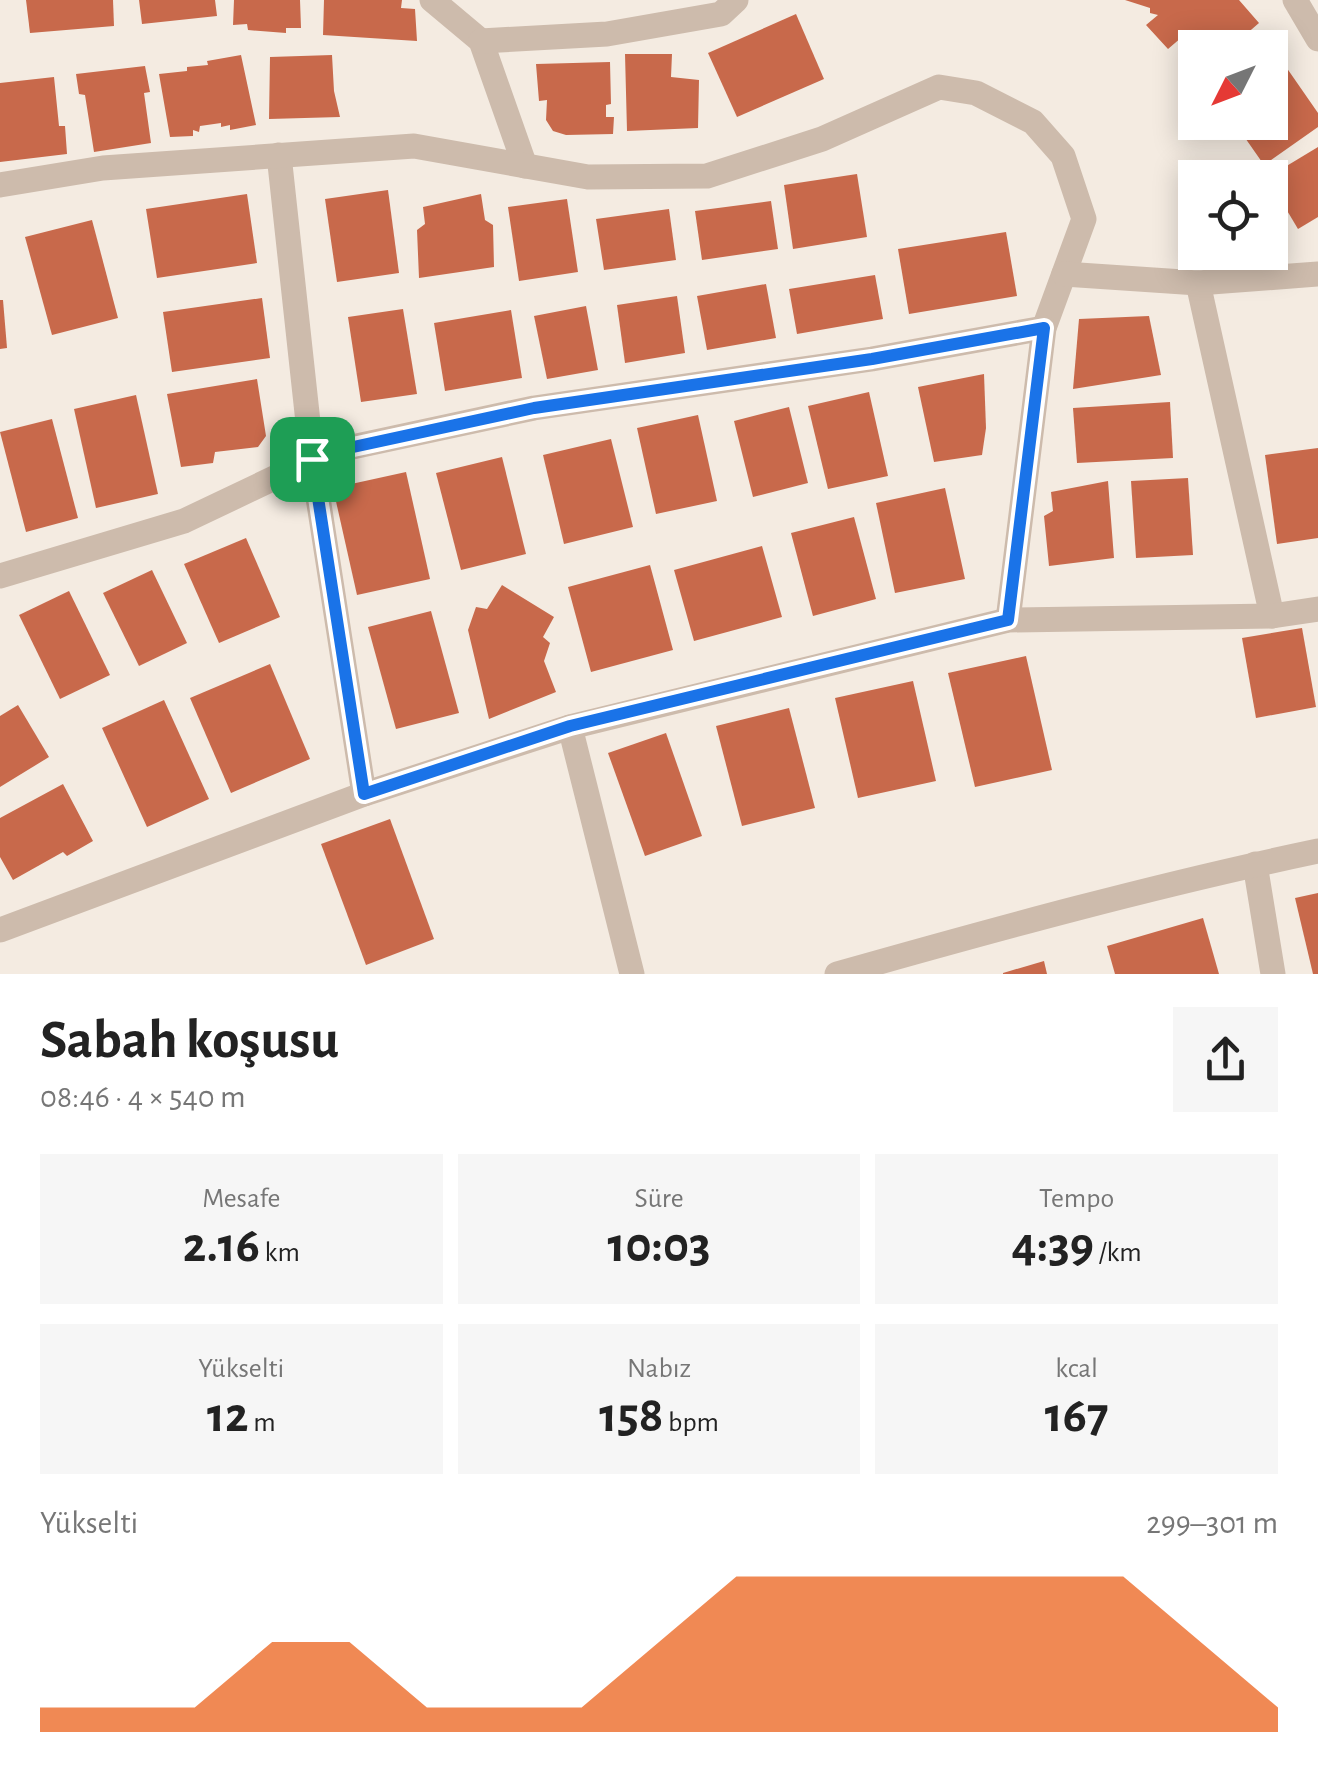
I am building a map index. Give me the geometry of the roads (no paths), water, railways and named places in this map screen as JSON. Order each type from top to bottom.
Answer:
[{"type":"street","points":[[432,0],[481,42],[524,166]]},
{"type":"street","points":[[481,42],[608,34],[722,14],[736,0]]},
{"type":"street","points":[[1295,0],[1318,39]]},
{"type":"street","points":[[0,185],[102,168],[414,146],[588,178],[707,176],[822,139],[939,86],[976,93],[1033,122],[1063,156],[1084,219],[1044,328],[1008,620]]},
{"type":"street","points":[[279,156],[312,459],[364,794]]},
{"type":"street","points":[[1064,274],[1198,283],[1318,274]]},
{"type":"street","points":[[1198,283],[1272,616]]},
{"type":"street","points":[[0,576],[184,521],[330,452],[534,408],[872,359],[1044,328]]},
{"type":"street","points":[[0,930],[364,794],[570,726],[1008,620],[1272,616],[1318,610]]},
{"type":"street","points":[[570,726],[632,974]]},
{"type":"street","points":[[837,974],[1012,925],[1318,851]]},
{"type":"street","points":[[1255,864],[1274,974]]}]
